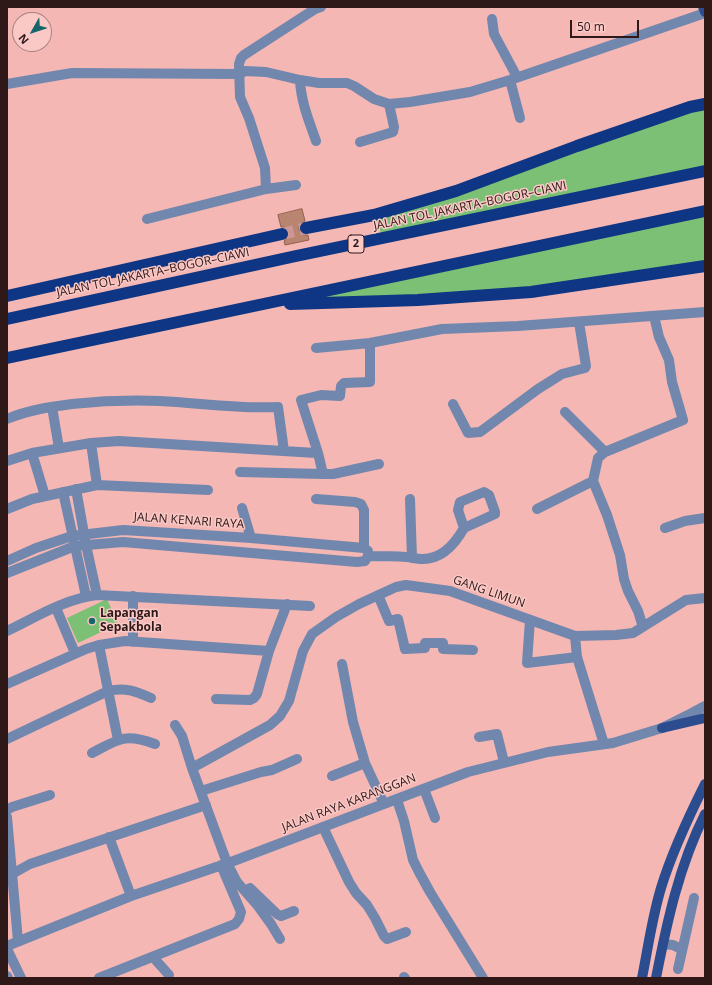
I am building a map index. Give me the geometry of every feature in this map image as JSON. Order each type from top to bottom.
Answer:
[{"type":"highway","points":[[690,107],[705,98]]},
{"type":"highway","points":[[306,228],[374,215],[456,192],[577,146],[690,107],[705,104]]},
{"type":"highway","name":"JALAN TOL JAKARTA–BOGOR–CIAWI","points":[[7,319],[296,256],[705,171]]},
{"type":"highway","points":[[7,358],[705,211]]},
{"type":"highway","points":[[7,296],[282,234]]},
{"type":"highway","points":[[256,306],[418,300],[531,292],[705,266]]},
{"type":"main road","points":[[703,7],[705,12]]},
{"type":"main road","points":[[662,728],[705,718]]},
{"type":"main road","points":[[642,978],[653,920],[661,888],[677,842],[705,784]]},
{"type":"main road","points":[[656,978],[662,944],[680,874],[705,814]]},
{"type":"street","points":[[266,189],[265,168],[249,118],[240,97],[240,61],[244,55],[309,10],[321,7]]},
{"type":"street","points":[[7,84],[72,74],[240,74],[245,71],[266,72],[319,83],[347,83],[374,99],[389,104],[434,99],[470,92],[513,79],[705,12]]},
{"type":"street","points":[[492,19],[494,34],[513,79],[520,118]]},
{"type":"street","points":[[300,80],[300,94],[316,141]]},
{"type":"street","points":[[360,142],[393,132],[394,127],[389,104]]},
{"type":"street","points":[[147,219],[266,189],[296,185]]},
{"type":"street","points":[[316,348],[370,343],[442,329],[579,322],[705,312]]},
{"type":"street","points":[[643,627],[638,611],[628,591],[624,579],[620,555],[607,515],[593,481],[598,458],[605,452],[683,420],[672,382],[668,360],[659,337],[654,316]]},
{"type":"street","points":[[453,404],[468,433],[480,432],[538,389],[562,374],[585,368],[586,366],[579,322]]},
{"type":"street","points":[[323,474],[301,400],[321,395],[340,396],[341,386],[344,383],[370,382],[370,343]]},
{"type":"street","points":[[7,419],[20,414],[52,407],[110,401],[159,401],[259,408],[278,407],[284,451]]},
{"type":"street","points":[[52,407],[59,448]]},
{"type":"street","points":[[565,412],[605,452]]},
{"type":"street","points":[[7,461],[32,453],[59,448],[91,443],[119,441],[316,453]]},
{"type":"street","points":[[91,443],[97,485]]},
{"type":"street","points":[[32,453],[45,496]]},
{"type":"street","points":[[240,472],[333,474],[379,464]]},
{"type":"street","points":[[537,509],[593,481]]},
{"type":"street","points":[[7,508],[32,499],[97,485],[208,490]]},
{"type":"street","points":[[76,489],[97,595]]},
{"type":"street","points":[[64,492],[72,536],[86,596]]},
{"type":"street","points":[[316,499],[355,502],[361,504],[364,510],[366,552]]},
{"type":"street","points":[[410,499],[412,558]]},
{"type":"street","points":[[242,508],[251,538]]},
{"type":"street","points":[[665,528],[685,521],[705,518]]},
{"type":"street","name":"JALAN KENARI RAYA","points":[[7,561],[36,548],[72,536],[123,530],[251,538],[422,559],[435,557],[446,552],[457,540],[464,528]]},
{"type":"street","name":"JALAN KENARI RAYA","points":[[7,573],[75,546],[123,542],[357,562],[365,561],[366,552]]},
{"type":"street","name":"GANG LIMUN","points":[[192,768],[270,725],[280,716],[289,701],[303,650],[312,634],[336,617],[359,604],[396,587],[406,585],[450,591],[575,636],[625,634],[633,632],[686,600],[705,598]]},
{"type":"street","points":[[7,631],[56,608],[86,596],[97,595],[310,606]]},
{"type":"street","points":[[378,595],[389,621],[398,619],[405,649],[425,648],[425,643],[443,643],[443,649],[473,650]]},
{"type":"street","points":[[132,642],[133,596]]},
{"type":"street","points":[[216,699],[250,700],[254,698],[257,694],[269,652],[288,604]]},
{"type":"street","points":[[56,608],[75,653]]},
{"type":"street","points":[[530,620],[527,663],[577,657]]},
{"type":"street","points":[[575,636],[577,657],[604,744]]},
{"type":"street","points":[[7,684],[75,653],[99,645],[125,641],[269,652]]},
{"type":"street","points":[[99,645],[118,740]]},
{"type":"street","points":[[342,664],[352,722],[365,763],[384,804]]},
{"type":"street","points":[[7,739],[108,691],[118,689],[135,691],[151,698]]},
{"type":"street","name":"JALAN RAYA KARANGGAN","points":[[7,946],[131,896],[226,863],[468,772],[548,752],[613,743],[662,728],[705,706]]},
{"type":"street","points":[[99,978],[235,924],[239,919],[241,912],[226,863],[182,736],[175,725]]},
{"type":"street","points":[[478,737],[497,734],[504,762]]},
{"type":"street","points":[[92,753],[118,740],[135,738],[155,744]]},
{"type":"street","points":[[201,791],[261,772],[272,770],[297,759]]},
{"type":"street","points":[[332,776],[365,763]]},
{"type":"street","points":[[424,789],[435,818]]},
{"type":"street","points":[[7,810],[50,795]]},
{"type":"street","points":[[396,800],[404,821],[413,860],[430,892],[483,978]]},
{"type":"street","points":[[12,874],[30,864],[206,805]]},
{"type":"street","points":[[7,817],[18,941]]},
{"type":"street","points":[[323,827],[349,882],[375,918],[384,936],[387,939],[406,932]]},
{"type":"street","points":[[109,837],[131,896]]},
{"type":"street","points":[[226,863],[277,914],[284,916],[294,911]]},
{"type":"street","points":[[226,863],[237,882],[272,924],[280,939]]},
{"type":"street","points":[[678,969],[681,949],[694,898]]},
{"type":"street","points":[[662,944],[673,945],[681,949]]},
{"type":"street","points":[[7,949],[21,978]]},
{"type":"street","points":[[154,957],[169,975]]},
{"type":"green space","points":[[705,104],[705,171],[383,238],[374,215]]},
{"type":"green space","points":[[705,211],[705,266],[531,292],[256,306]]},
{"type":"green space","name":"Lapangan Sepakbola","points":[[107,599],[118,624],[78,643],[67,618]]},
{"type":"building","points":[[302,209],[305,221],[299,225],[299,230],[303,235],[308,235],[309,240],[285,245],[284,241],[289,237],[289,232],[285,227],[281,227],[278,215]]},
{"type":"tunnel","points":[[282,234],[306,228]]},
{"type":"place","name":"Lapangan Sepakbola","points":[[92,621]]}]
